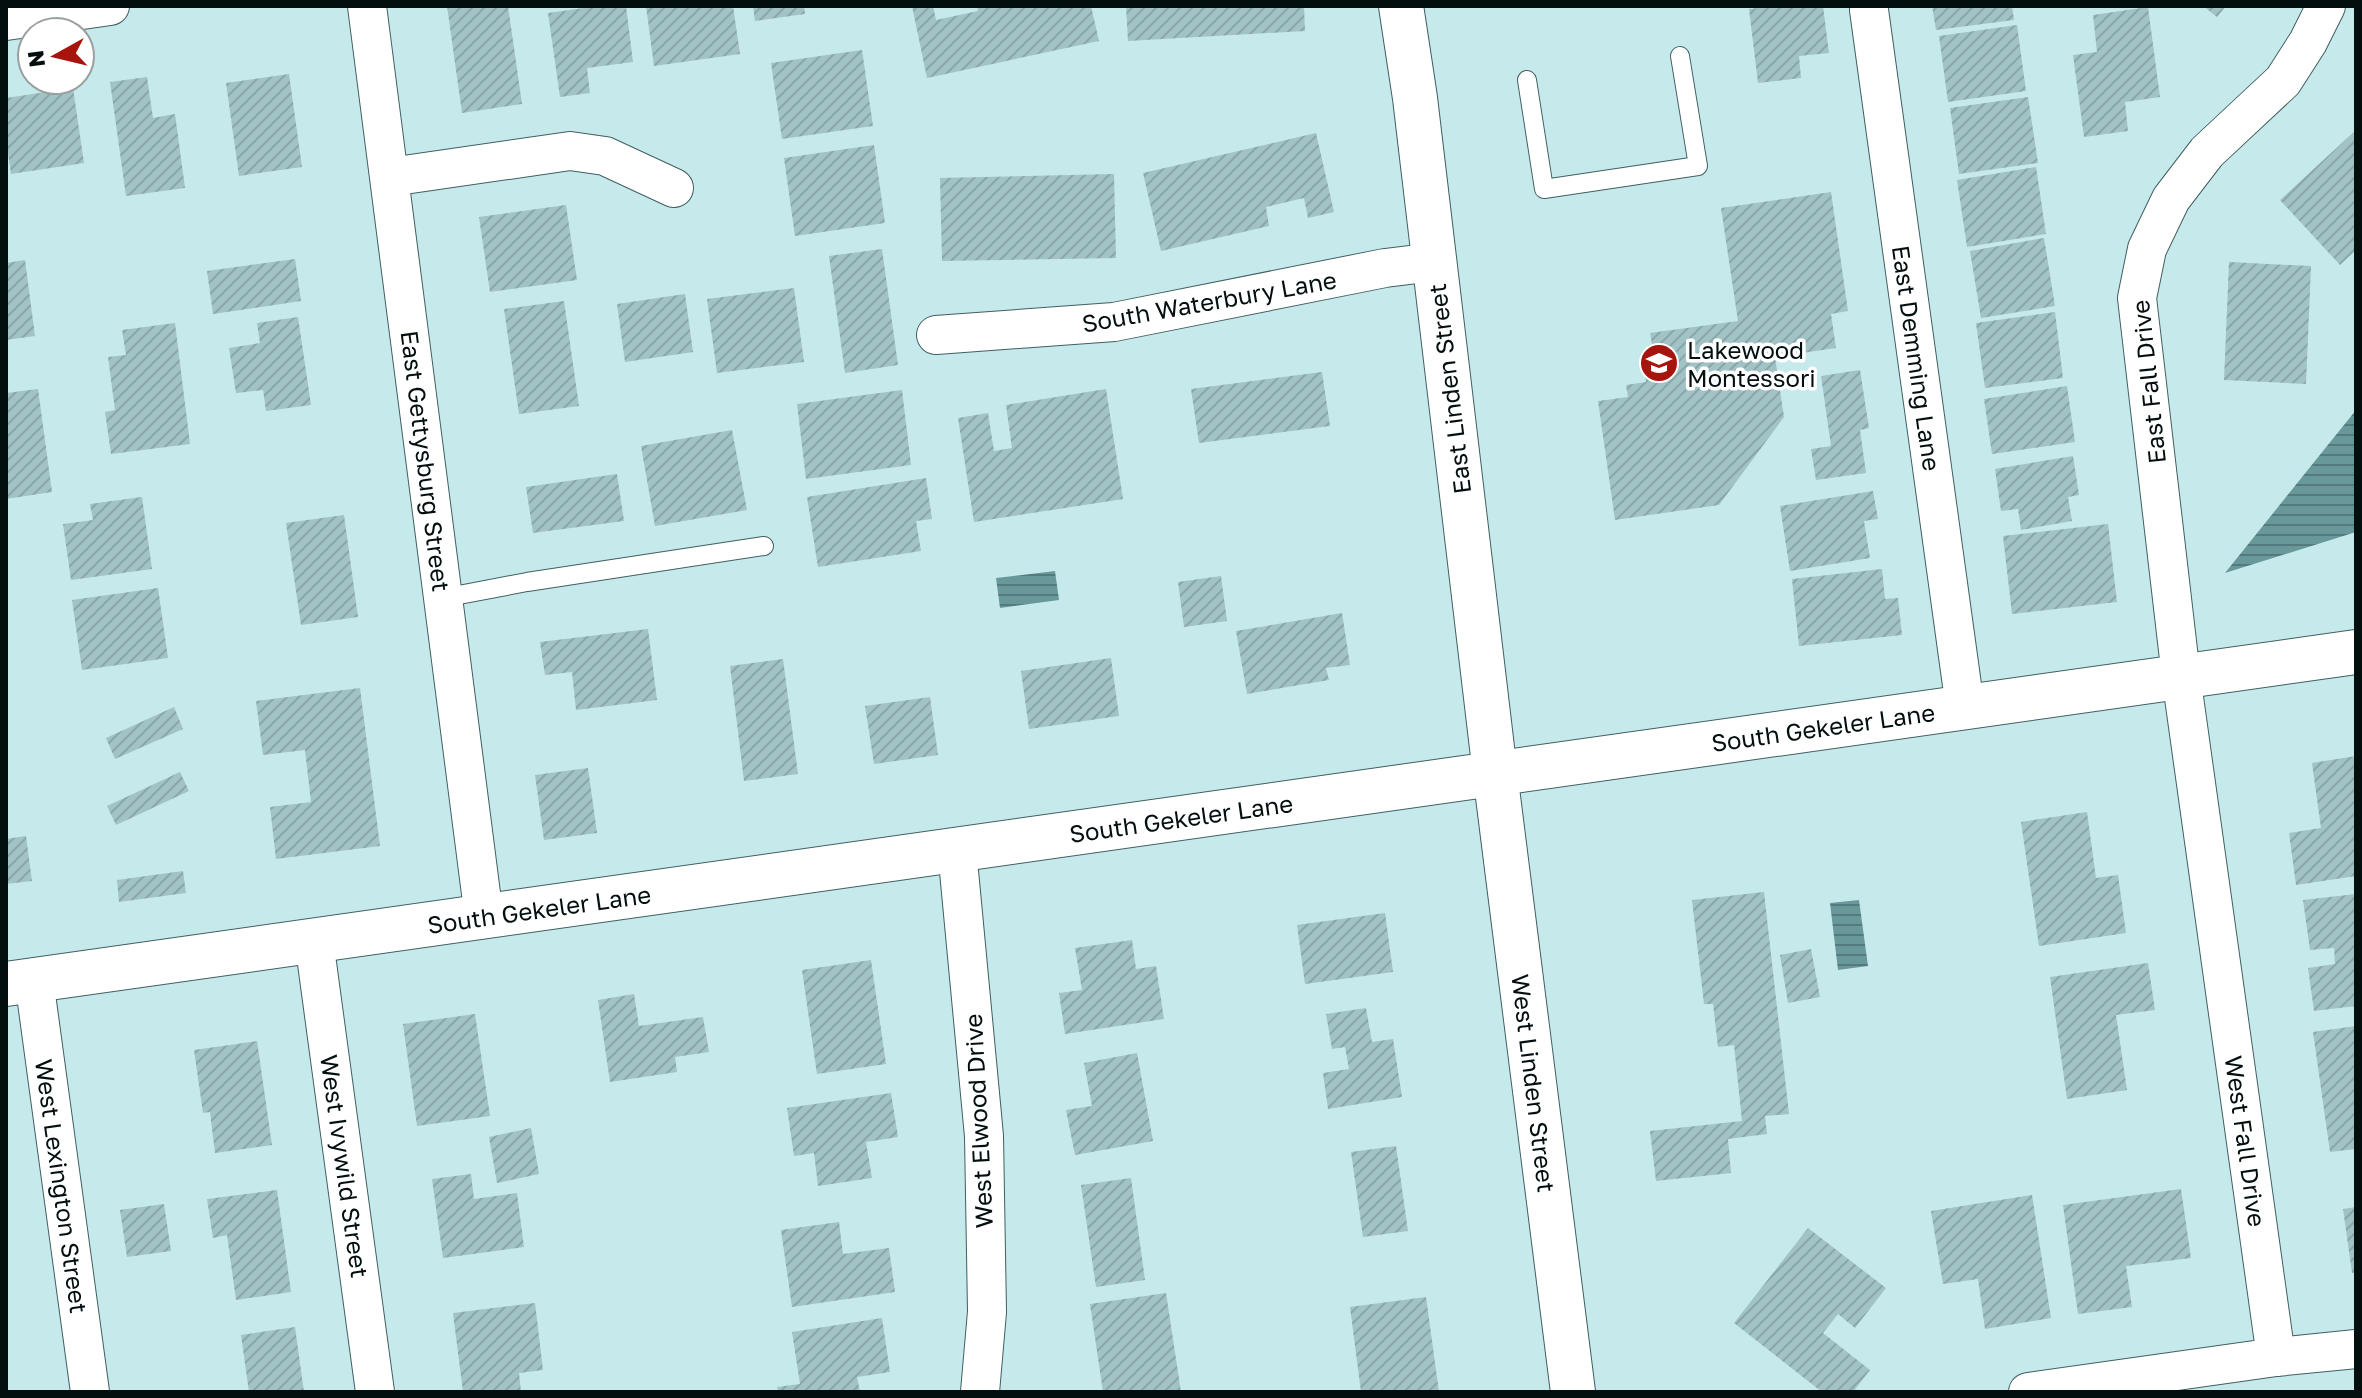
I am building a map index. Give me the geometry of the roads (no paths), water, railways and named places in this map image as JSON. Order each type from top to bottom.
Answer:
[{"type":"street","points":[[6,21],[110,6]]},
{"type":"street","name":"East Gettysburg Street","points":[[367,6],[484,917]]},
{"type":"street","name":"East Linden Street","points":[[1401,6],[1415,98],[1495,773]]},
{"type":"street","name":"East Fall Drive","points":[[2181,676],[2138,314],[2137,298],[2147,249],[2171,199],[2207,152],[2283,81],[2326,6]]},
{"type":"street","name":"East Demming Lane","points":[[1869,10],[1965,707]]},
{"type":"street","points":[[390,177],[570,151],[605,156],[674,188]]},
{"type":"street","name":"South Waterbury Lane","points":[[936,335],[1114,322],[1385,268],[1434,262]]},
{"type":"street","name":"South Gekeler Lane","points":[[20,982],[2356,652]]},
{"type":"street","name":"West Fall Drive","points":[[2181,676],[2276,1357]]},
{"type":"street","name":"West Linden Street","points":[[1495,773],[1573,1392]]},
{"type":"street","name":"West Elwood Drive","points":[[957,850],[984,1136],[987,1312],[980,1392]]},
{"type":"street","name":"West Ivywild Street","points":[[314,941],[375,1392]]},
{"type":"street","name":"West Lexington Street","points":[[20,982],[90,1392]]},
{"type":"street","points":[[2028,1392],[2276,1357],[2356,1349]]},
{"type":"lane","points":[[1527,80],[1544,189],[1698,166],[1680,56]]},
{"type":"lane","points":[[443,598],[764,546]]},
{"type":"water","points":[[2356,410],[2356,532],[2225,573]]},
{"type":"water","points":[[1055,571],[1059,600],[1000,608],[996,578]]},
{"type":"water","points":[[1859,900],[1868,966],[1838,970],[1830,903]]},
{"type":"place","name":"Lakewood Montessori","points":[[1659,363]]}]
